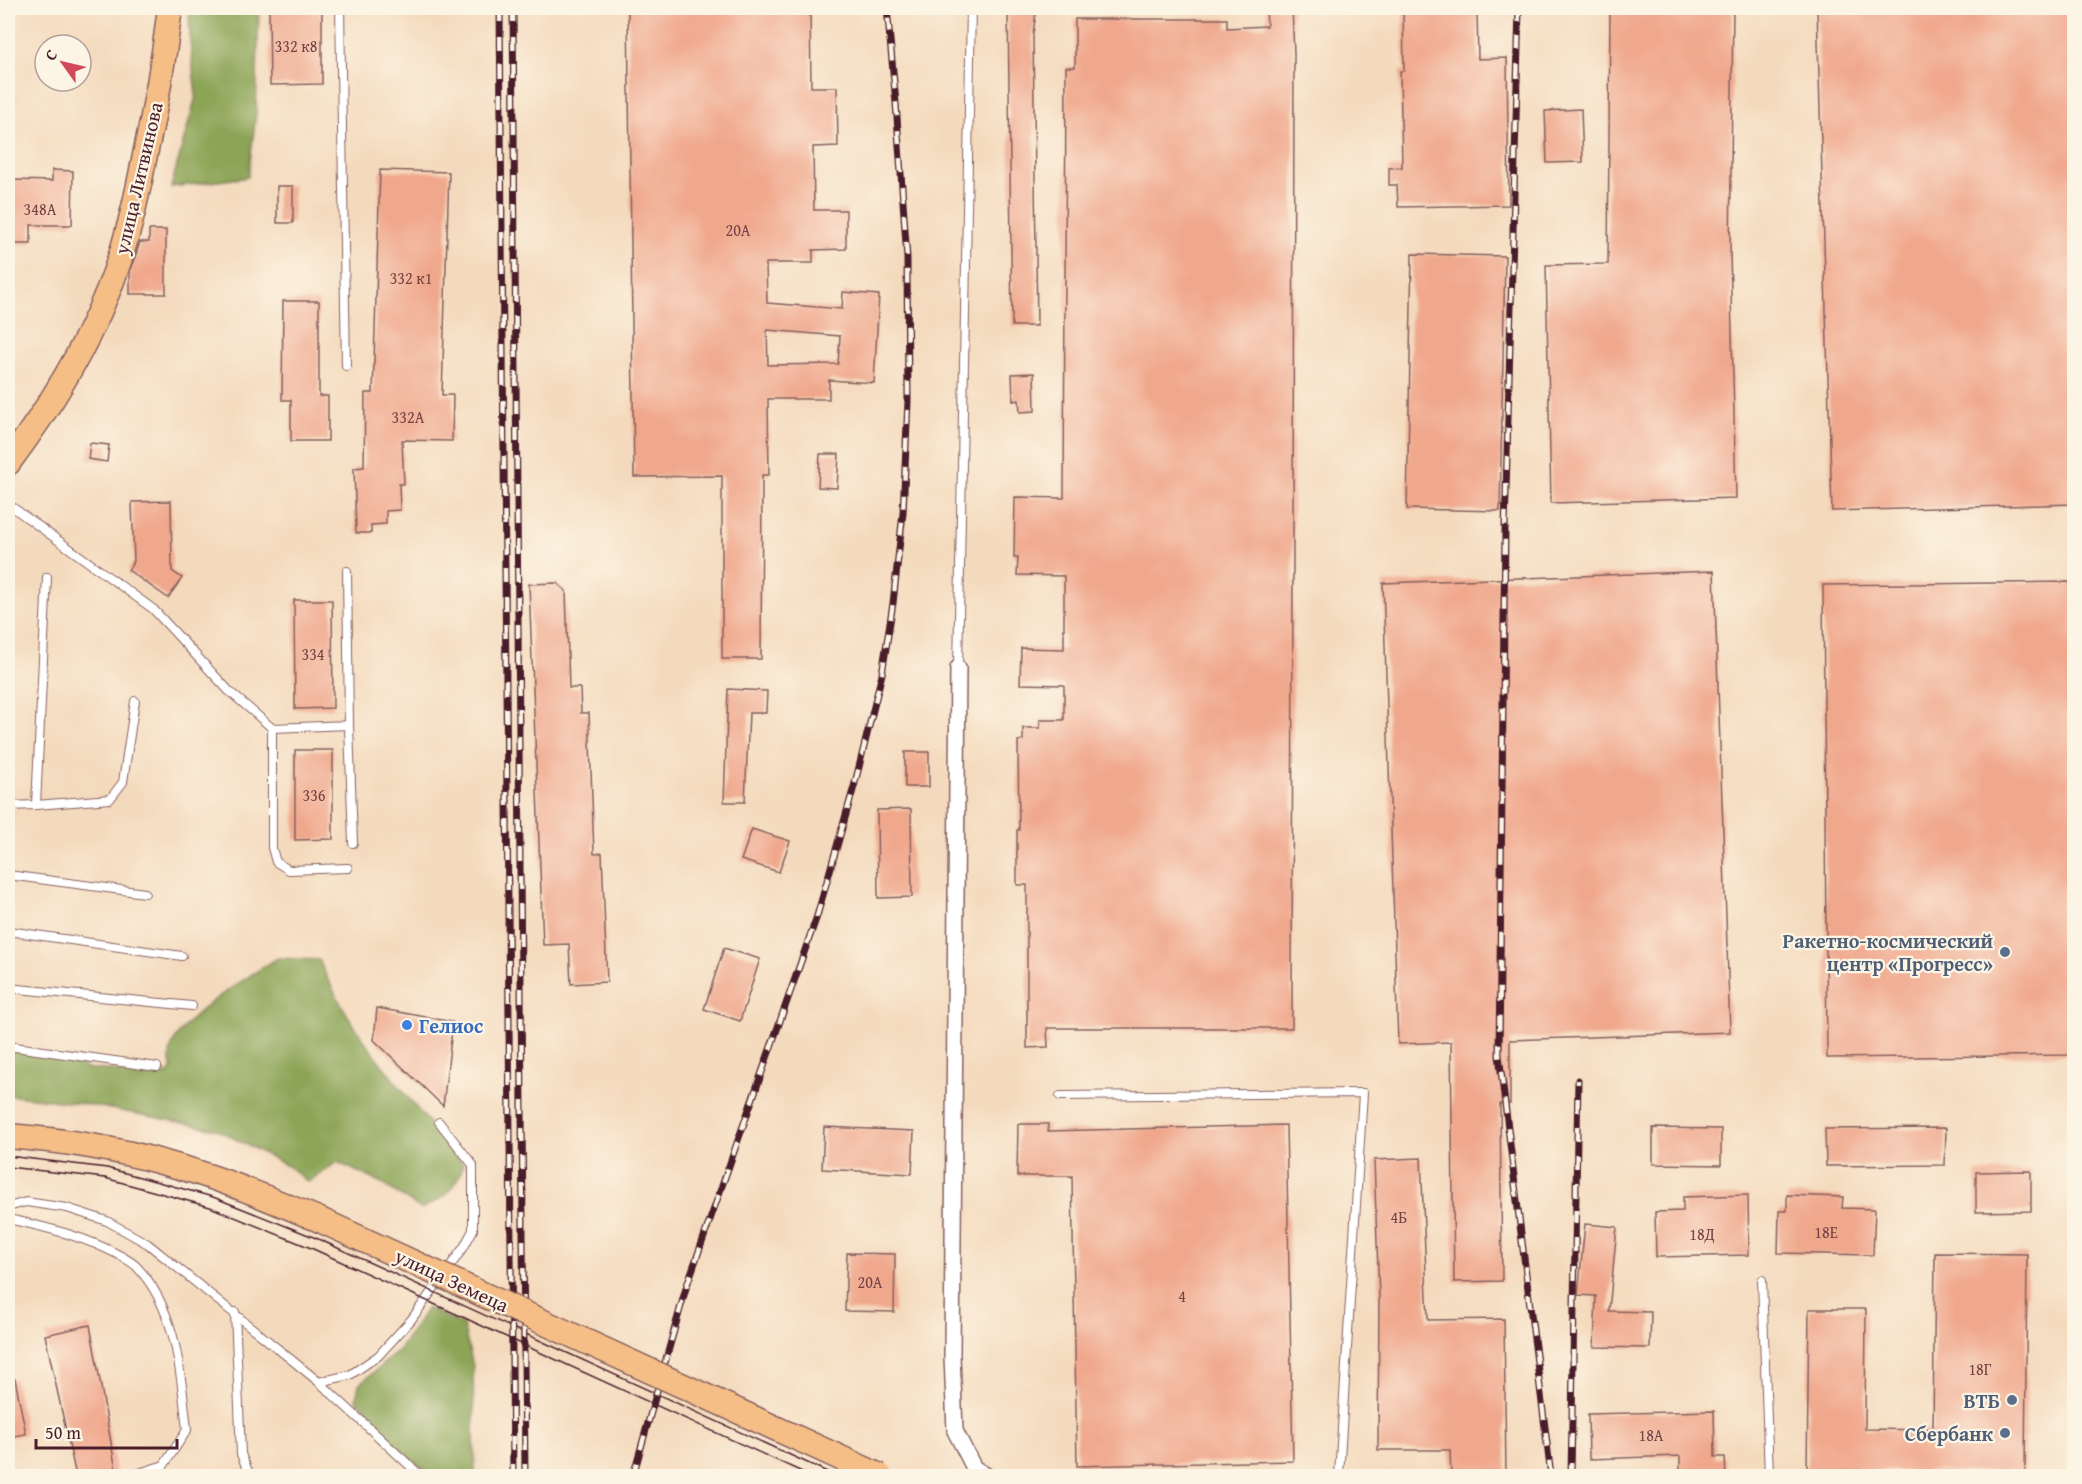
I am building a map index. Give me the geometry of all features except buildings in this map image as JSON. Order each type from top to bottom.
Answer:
[{"type":"main road","name":"улица Литвинова","points":[[8,463],[51,402],[75,362],[108,291],[132,218],[159,91],[170,8]]},
{"type":"main road","name":"улица Земеца","points":[[8,1136],[57,1140],[165,1162],[249,1190],[320,1220],[880,1476]]},
{"type":"street","points":[[958,668],[952,1355],[955,1431],[974,1468],[987,1476]]},
{"type":"lane","points":[[340,8],[346,366]]},
{"type":"lane","points":[[958,668],[971,8]]},
{"type":"lane","points":[[8,504],[153,609],[229,691],[272,728],[349,725]]},
{"type":"lane","points":[[347,571],[353,843]]},
{"type":"lane","points":[[36,805],[47,577]]},
{"type":"lane","points":[[8,806],[110,800],[123,782],[135,701]]},
{"type":"lane","points":[[272,728],[272,848],[276,862],[289,870],[348,868]]},
{"type":"lane","points":[[8,875],[145,893]]},
{"type":"lane","points":[[8,931],[182,956]]},
{"type":"lane","points":[[8,988],[192,1006]]},
{"type":"lane","points":[[8,1046],[157,1067]]},
{"type":"lane","points":[[1060,1096],[1363,1093],[1339,1476]]},
{"type":"lane","points":[[319,1382],[350,1375],[378,1356],[411,1320],[464,1247],[473,1230],[473,1165],[439,1122]]},
{"type":"lane","points":[[8,1207],[26,1202],[67,1208],[107,1221],[148,1244],[319,1382],[421,1476]]},
{"type":"lane","points":[[8,1219],[100,1245],[135,1265],[151,1285],[172,1327],[186,1430],[164,1464],[130,1476]]},
{"type":"lane","points":[[1762,1280],[1769,1476]]},
{"type":"lane","points":[[235,1312],[241,1454],[250,1476]]},
{"type":"green space","points":[[189,8],[259,8],[256,114],[248,177],[171,187],[196,96]]},
{"type":"green space","points":[[278,958],[319,960],[332,988],[365,1042],[463,1164],[453,1187],[443,1197],[421,1209],[380,1182],[337,1162],[308,1182],[288,1166],[216,1129],[85,1104],[8,1095],[8,1056],[17,1051],[74,1060],[87,1069],[112,1070],[141,1077],[158,1071],[167,1075],[172,1069],[170,1057],[174,1042],[197,1014],[232,987]]},
{"type":"green space","points":[[427,1308],[463,1325],[473,1366],[475,1476],[435,1476],[415,1463],[385,1437],[374,1416],[356,1400],[359,1385],[399,1350]]},
{"type":"tram line","points":[[8,1156],[107,1168],[213,1197],[316,1238],[836,1476]]},
{"type":"tram line","points":[[8,1167],[105,1178],[210,1207],[311,1248],[811,1476]]},
{"type":"railway","points":[[500,8],[513,1476]]},
{"type":"railway","points":[[513,8],[525,1476]]},
{"type":"railway","points":[[633,1476],[686,1288],[817,916],[855,783],[882,674],[903,513],[908,401],[907,258],[887,8]]},
{"type":"railway","points":[[1519,8],[1505,530],[1499,1055],[1551,1476]]},
{"type":"railway","points":[[1571,1476],[1578,1080]]},
{"type":"place","name":"Ракетно-космический центр «Прогресс»","points":[[2005,952]]},
{"type":"place","name":"Гелиос","points":[[407,1025]]},
{"type":"place","name":"ВТБ","points":[[2012,1400]]},
{"type":"place","name":"Сбербанк","points":[[2005,1433]]}]
